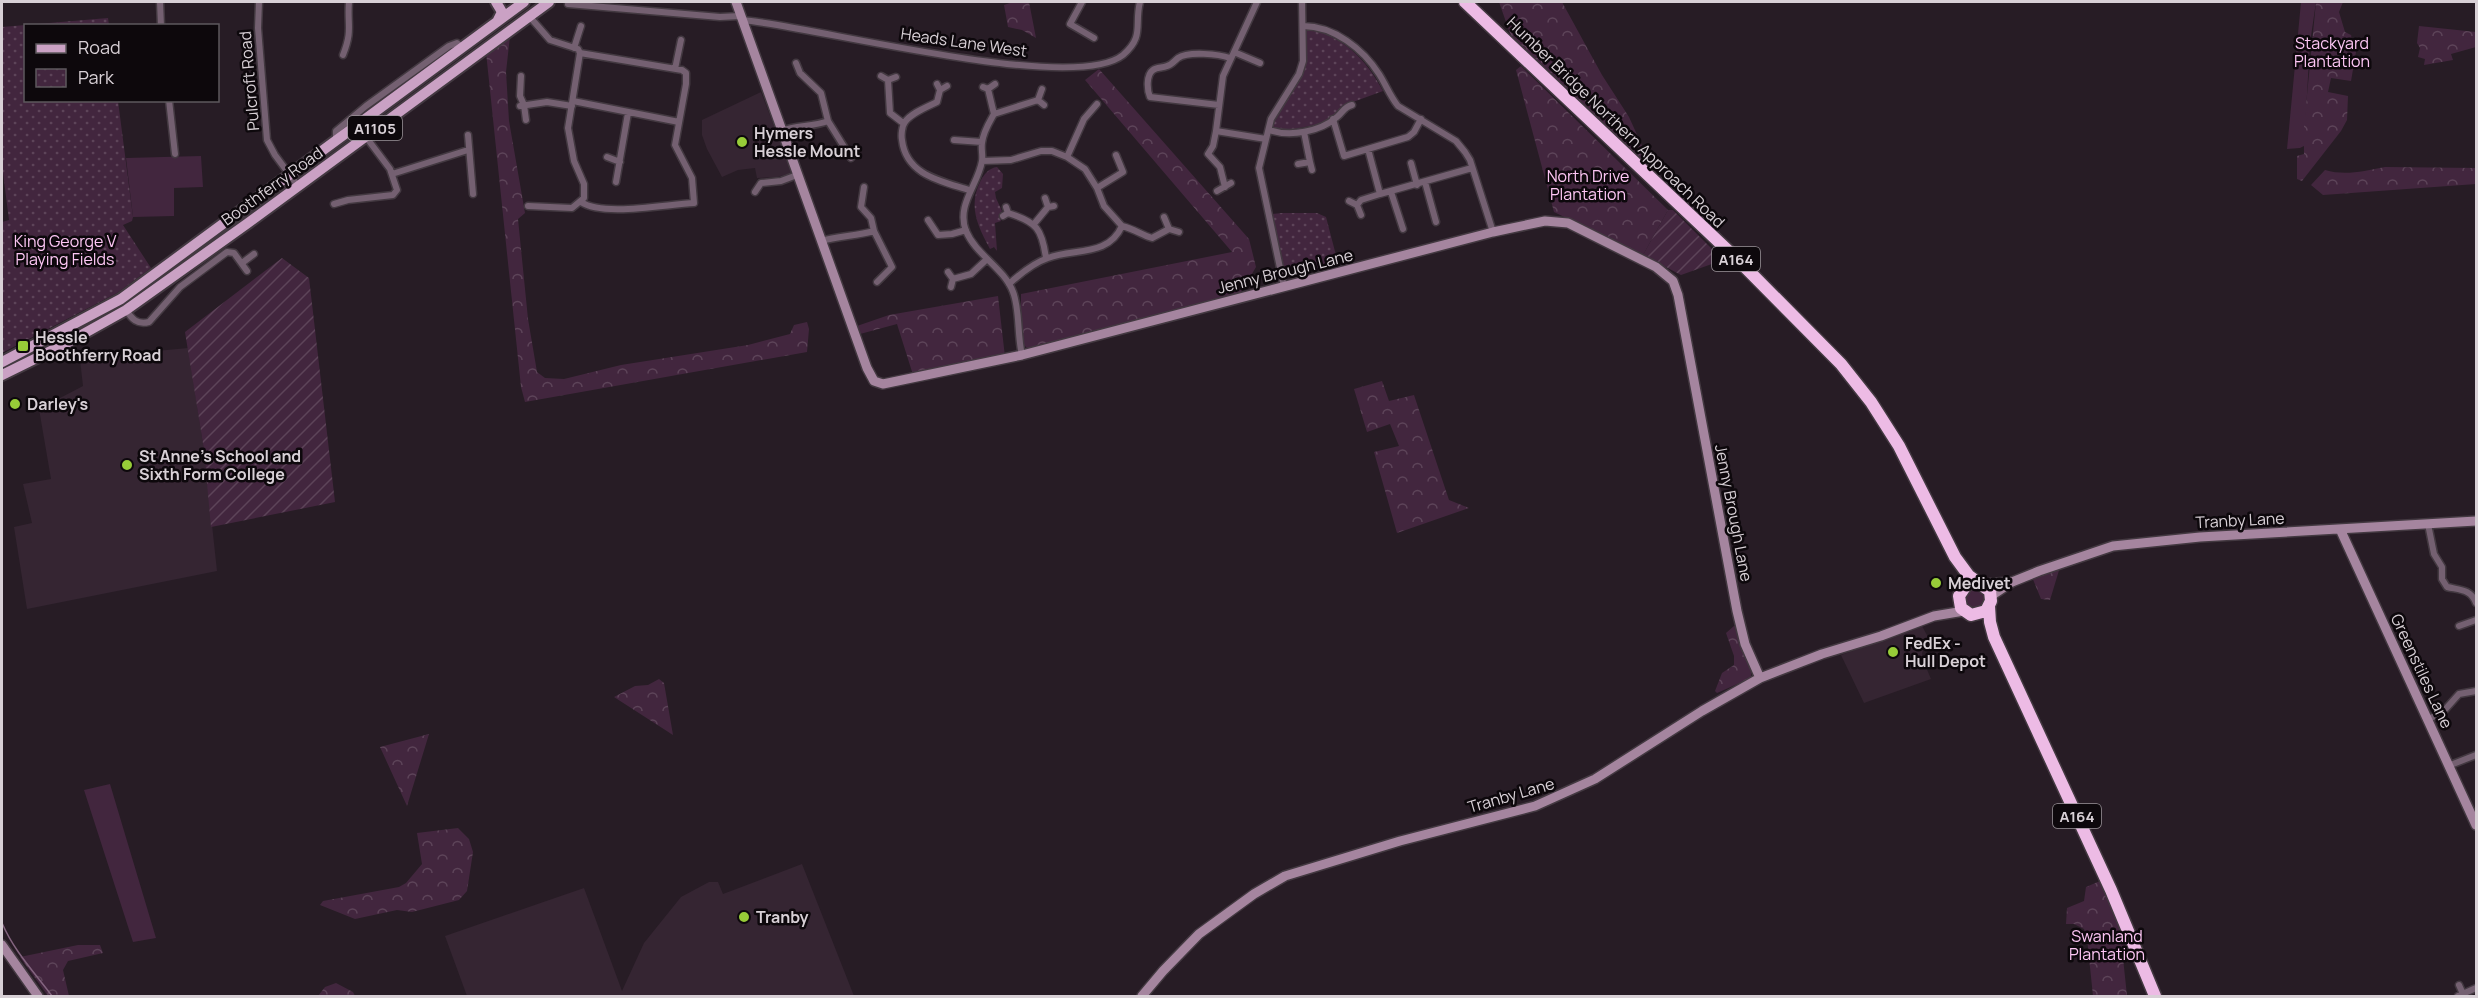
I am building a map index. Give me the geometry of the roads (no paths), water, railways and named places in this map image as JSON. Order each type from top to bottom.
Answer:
[{"type":"highway","name":"Humber Bridge Northern Approach Road","points":[[1465,2],[1737,259],[1841,364],[1871,402],[1899,446],[1955,557],[1969,576],[1980,584]]},
{"type":"highway","name":"A164","points":[[1955,557],[1964,604],[1994,637]]},
{"type":"highway","points":[[1980,584],[1967,584],[1964,604],[1982,614],[1990,601]]},
{"type":"highway","name":"A164","points":[[1980,584],[1990,601],[1990,622],[1994,637],[2111,890],[2155,996]]},
{"type":"main road","points":[[496,2],[502,12],[496,22]]},
{"type":"main road","name":"Boothferry Road","points":[[2,362],[121,299],[524,2]]},
{"type":"main road","name":"Boothferry Road","points":[[2,375],[72,341],[126,310],[549,2]]},
{"type":"street","points":[[160,2],[161,24]]},
{"type":"street","name":"Pulcroft Road","points":[[259,2],[258,28],[267,140],[274,155],[298,186]]},
{"type":"street","points":[[344,55],[351,28],[348,14],[349,2]]},
{"type":"street","name":"Jenny Brough Lane","points":[[736,2],[821,241],[874,381],[883,384],[1022,355],[1493,232],[1545,221],[1568,223],[1656,267],[1673,281],[1678,295],[1742,633],[1752,663],[1760,678]]},
{"type":"street","points":[[1082,2],[1070,24],[1094,38]]},
{"type":"street","name":"Heads Lane West","points":[[568,3],[741,18],[964,59],[1069,68],[1110,62],[1122,55],[1137,40],[1140,2]]},
{"type":"street","points":[[1208,154],[1214,146],[1223,76],[1257,2]]},
{"type":"street","points":[[1284,286],[1258,168],[1271,119],[1299,74],[1302,61],[1302,2]]},
{"type":"street","points":[[529,15],[550,40],[574,48],[580,53],[682,70],[687,77],[675,145],[692,178],[694,203],[644,208],[591,208],[581,202]]},
{"type":"street","points":[[574,48],[581,26]]},
{"type":"street","points":[[1303,26],[1318,26],[1347,41],[1368,60],[1398,106],[1456,141],[1470,160],[1493,232]]},
{"type":"street","points":[[675,69],[681,40]]},
{"type":"street","name":"Boothferry Road","points":[[336,140],[336,131],[366,106],[449,46],[457,43],[463,48]]},
{"type":"street","points":[[528,206],[572,208],[581,202],[585,194],[584,184],[574,161],[568,128],[580,53]]},
{"type":"street","points":[[1219,105],[1150,97],[1148,93],[1150,75],[1155,69],[1167,66],[1186,55],[1232,55],[1260,63]]},
{"type":"street","points":[[796,63],[822,93],[828,121],[838,141],[850,148],[851,158]]},
{"type":"street","points":[[521,76],[520,96],[526,120]]},
{"type":"street","points":[[881,76],[888,80]]},
{"type":"street","points":[[888,80],[896,77]]},
{"type":"street","points":[[888,80],[890,113],[903,123]]},
{"type":"street","points":[[995,84],[986,88],[994,114],[982,142],[982,161],[977,177],[969,190],[965,204],[966,230],[986,260],[995,266],[1009,284],[1016,301],[1018,337],[1022,355]]},
{"type":"street","points":[[947,86],[938,87],[936,102],[903,123],[904,155],[916,169],[933,178],[969,190]]},
{"type":"street","points":[[994,114],[1041,102],[1042,89]]},
{"type":"street","points":[[170,102],[175,154]]},
{"type":"street","points":[[522,105],[547,102],[573,103],[678,122]]},
{"type":"street","points":[[1067,157],[1084,119],[1092,117],[1097,104]]},
{"type":"street","points":[[1269,130],[1279,133],[1304,132],[1333,119],[1344,108],[1352,105]]},
{"type":"street","points":[[616,182],[628,113]]},
{"type":"street","points":[[1333,119],[1344,156],[1407,137],[1414,132],[1421,119]]},
{"type":"street","points":[[781,130],[796,125],[815,126],[828,121]]},
{"type":"street","points":[[334,204],[394,194],[397,189],[392,174],[357,125]]},
{"type":"street","points":[[1216,131],[1266,139]]},
{"type":"street","points":[[1298,165],[1311,166],[1304,132]]},
{"type":"street","points":[[468,135],[473,194]]},
{"type":"street","points":[[954,140],[982,142]]},
{"type":"street","points":[[1203,148],[1220,167],[1228,185],[1217,191]]},
{"type":"street","points":[[1368,149],[1380,194]]},
{"type":"street","points":[[392,174],[468,150]]},
{"type":"street","points":[[982,161],[1011,160],[1041,151],[1052,151],[1067,157],[1085,169],[1097,188],[1104,206],[1122,226],[1152,238],[1169,229],[1179,232]]},
{"type":"street","points":[[1097,188],[1125,173],[1116,155]]},
{"type":"street","points":[[607,157],[620,162]]},
{"type":"street","points":[[1411,163],[1417,185]]},
{"type":"street","points":[[1357,205],[1361,200],[1472,168]]},
{"type":"street","points":[[755,192],[760,183],[781,181],[797,175]]},
{"type":"street","points":[[1425,182],[1436,222]]},
{"type":"street","points":[[864,187],[865,196],[861,207],[871,218],[874,231],[892,267],[892,274],[877,282]]},
{"type":"street","points":[[1391,192],[1403,229]]},
{"type":"street","points":[[1034,224],[1051,207],[1045,198]]},
{"type":"street","points":[[1349,201],[1357,205],[1361,215]]},
{"type":"street","points":[[1006,212],[1034,224],[1042,235],[1046,258]]},
{"type":"street","points":[[1164,217],[1169,229]]},
{"type":"street","points":[[928,220],[937,238],[966,230]]},
{"type":"street","points":[[1009,284],[1026,269],[1046,258],[1097,250],[1110,244],[1119,235],[1122,226]]},
{"type":"street","points":[[821,241],[842,235],[874,231]]},
{"type":"street","points":[[126,310],[134,321],[142,324],[149,322],[180,287],[227,252],[234,253],[247,271]]},
{"type":"street","points":[[242,263],[254,254]]},
{"type":"street","points":[[953,279],[971,274],[986,260]]},
{"type":"street","points":[[948,272],[953,279],[951,287]]},
{"type":"street","name":"Tranby Lane","points":[[1980,584],[2012,582],[2113,546],[2158,540],[2476,521]]},
{"type":"street","points":[[2428,524],[2434,554],[2442,567],[2442,579],[2447,587],[2467,591],[2473,595],[2476,603]]},
{"type":"street","name":"Greenstiles Lane","points":[[2340,529],[2476,825]]},
{"type":"street","name":"Tranby Lane","points":[[1990,601],[2012,582]]},
{"type":"street","name":"Tranby Lane","points":[[1142,996],[1199,934],[1269,884],[1309,868],[1400,841],[1535,806],[1568,794],[1760,678],[1964,604]]},
{"type":"street","points":[[2459,627],[2476,620]]},
{"type":"street","points":[[2428,719],[2442,713],[2459,694],[2476,691]]},
{"type":"street","points":[[2448,766],[2476,755]]},
{"type":"street","points":[[2,945],[38,996]]},
{"type":"street","points":[[2460,985],[2461,995],[2476,988]]},
{"type":"waterway","points":[[2,923],[18,952],[52,996]]},
{"type":"place","name":"Hymers Hessle Mount","points":[[742,142]]},
{"type":"place","name":"Hessle Boothferry Road","points":[[23,346]]},
{"type":"place","name":"Darley's","points":[[15,404]]},
{"type":"place","name":"St Anne's School and Sixth Form College","points":[[127,465]]},
{"type":"place","name":"Medivet","points":[[1936,583]]},
{"type":"place","name":"FedEx - Hull Depot","points":[[1893,652]]},
{"type":"place","name":"Tranby","points":[[744,917]]},
{"type":"park label","name":"Stackyard Plantation","points":[[2332,52]]},
{"type":"park label","name":"North Drive Plantation","points":[[1588,185]]},
{"type":"park label","name":"King George V Playing Fields","points":[[65,250]]},
{"type":"park label","name":"Swanland Plantation","points":[[2107,945]]}]
